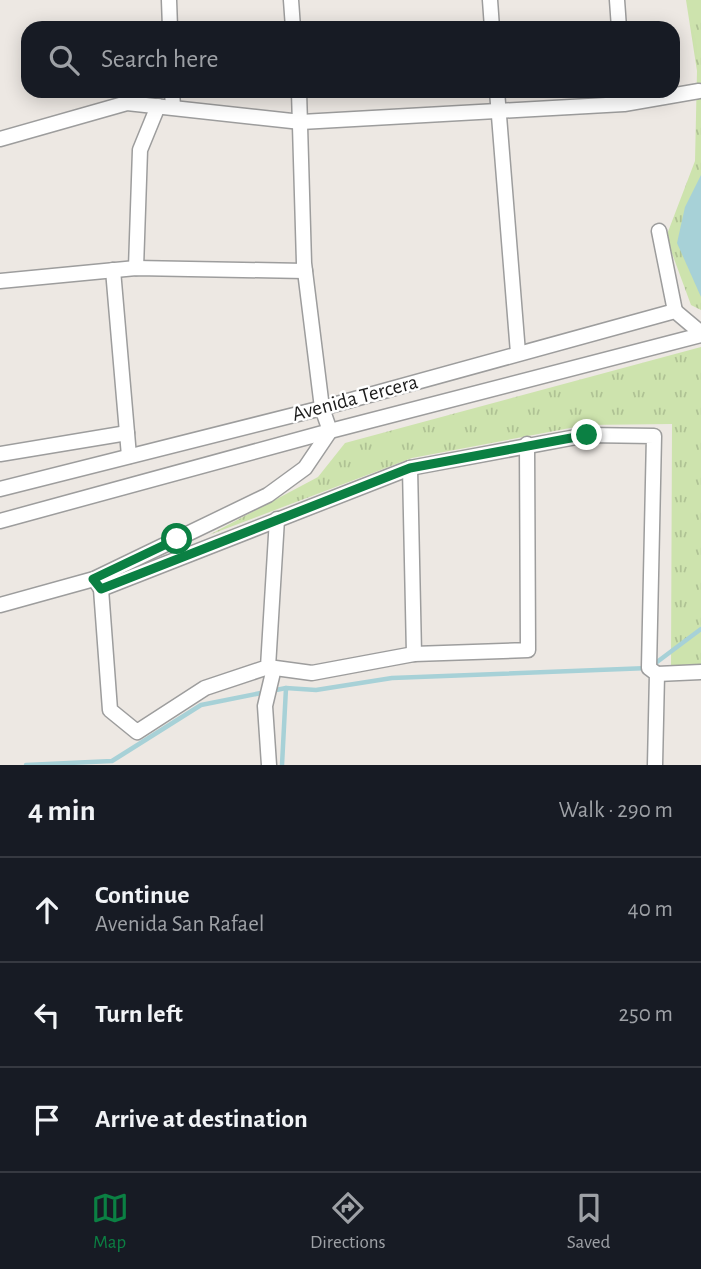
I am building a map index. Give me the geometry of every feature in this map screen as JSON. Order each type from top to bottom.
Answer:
[{"type":"street","points":[[169,0],[170,21]]},
{"type":"street","points":[[291,0],[292,21]]},
{"type":"street","points":[[490,0],[492,21]]},
{"type":"street","points":[[617,0],[618,21]]},
{"type":"street","points":[[680,93],[699,91]]},
{"type":"street","points":[[136,268],[140,150],[169,98]]},
{"type":"street","points":[[97,584],[268,495],[305,468],[330,431],[322,408],[305,271],[299,98]]},
{"type":"street","points":[[498,98],[518,353]]},
{"type":"street","points":[[0,139],[127,103],[301,122],[499,110],[623,98]]},
{"type":"street","points":[[659,231],[675,311]]},
{"type":"street","points":[[0,281],[136,268],[305,271]]},
{"type":"street","points":[[113,270],[129,456]]},
{"type":"street","name":"Avenida Tercera","points":[[0,489],[322,408],[675,311],[701,334]]},
{"type":"street","name":"Avenida Tercera","points":[[0,521],[701,334]]},
{"type":"street","points":[[0,454],[127,433]]},
{"type":"street","points":[[0,605],[97,584],[410,468],[527,444],[587,435],[654,436],[649,668],[657,674],[701,671]]},
{"type":"street","points":[[97,584],[110,709],[137,732],[205,688],[271,667],[312,673],[414,654],[528,650],[527,444]]},
{"type":"street","points":[[410,468],[414,654]]},
{"type":"street","points":[[269,765],[265,737],[271,667],[277,519]]},
{"type":"street","points":[[655,765],[657,674]]},
{"type":"green space","points":[[686,0],[701,0],[701,310],[691,305],[666,237],[695,161],[697,71]]},
{"type":"green space","points":[[701,347],[701,664],[671,666],[672,424],[586,425],[412,458],[209,535],[318,477],[345,443]]},
{"type":"water","points":[[701,175],[701,297],[677,243],[685,207]]},
{"type":"waterway","points":[[26,765],[112,761],[201,705],[286,688],[316,690],[392,678],[649,668],[701,629]]},
{"type":"waterway","points":[[282,765],[286,688]]},
{"type":"route","points":[[177,539],[93,579],[101,589],[410,468],[527,444],[587,435]]}]
